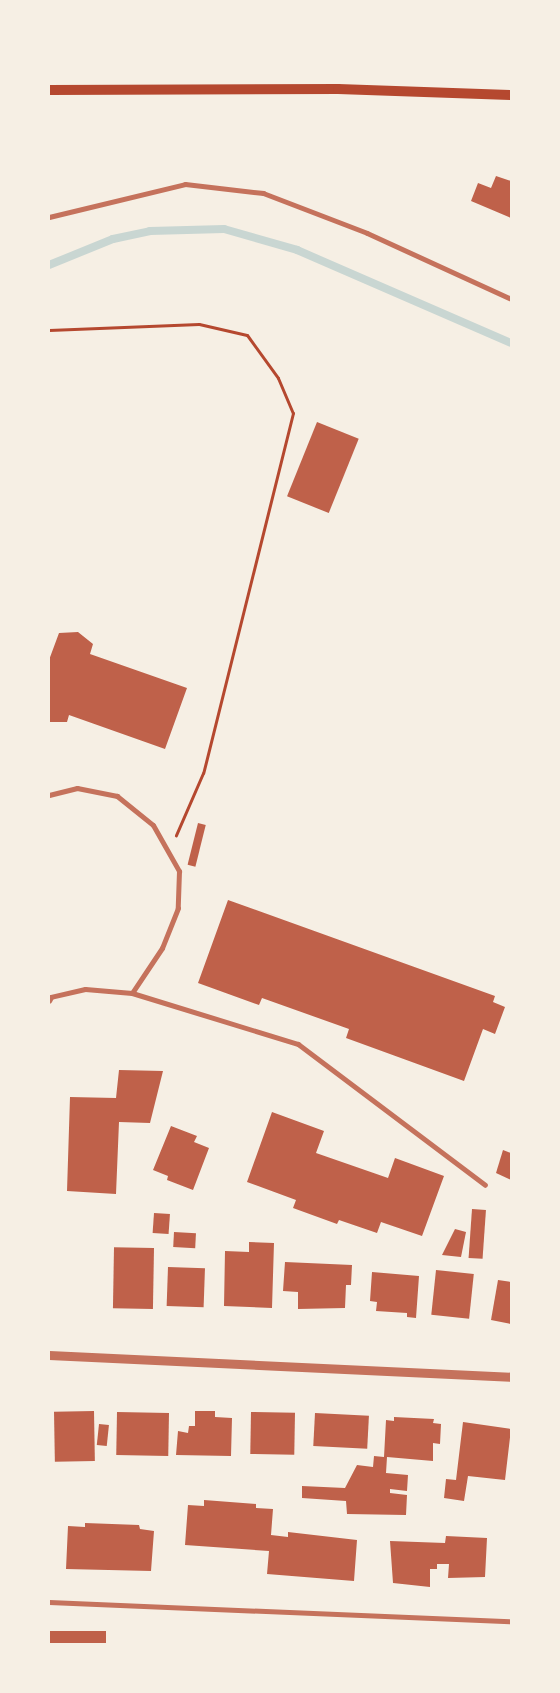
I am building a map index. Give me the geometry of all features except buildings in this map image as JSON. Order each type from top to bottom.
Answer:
[{"type":"main road","points":[[49,90],[338,89],[511,96]]},
{"type":"street","points":[[49,217],[185,184],[263,193],[367,233],[511,299]]},
{"type":"street","points":[[49,795],[77,788],[117,796],[153,824],[178,871],[178,908],[162,948],[132,993]]},
{"type":"street","points":[[49,1001],[51,997],[85,990],[132,993],[298,1044],[485,1185]]},
{"type":"street","points":[[49,1355],[511,1377]]},
{"type":"street","points":[[49,1602],[511,1622]]},
{"type":"path","points":[[49,330],[199,324],[247,335],[278,378],[293,413],[203,774],[168,853]]},
{"type":"waterway","points":[[49,265],[113,239],[150,231],[224,229],[297,250],[511,343]]}]
